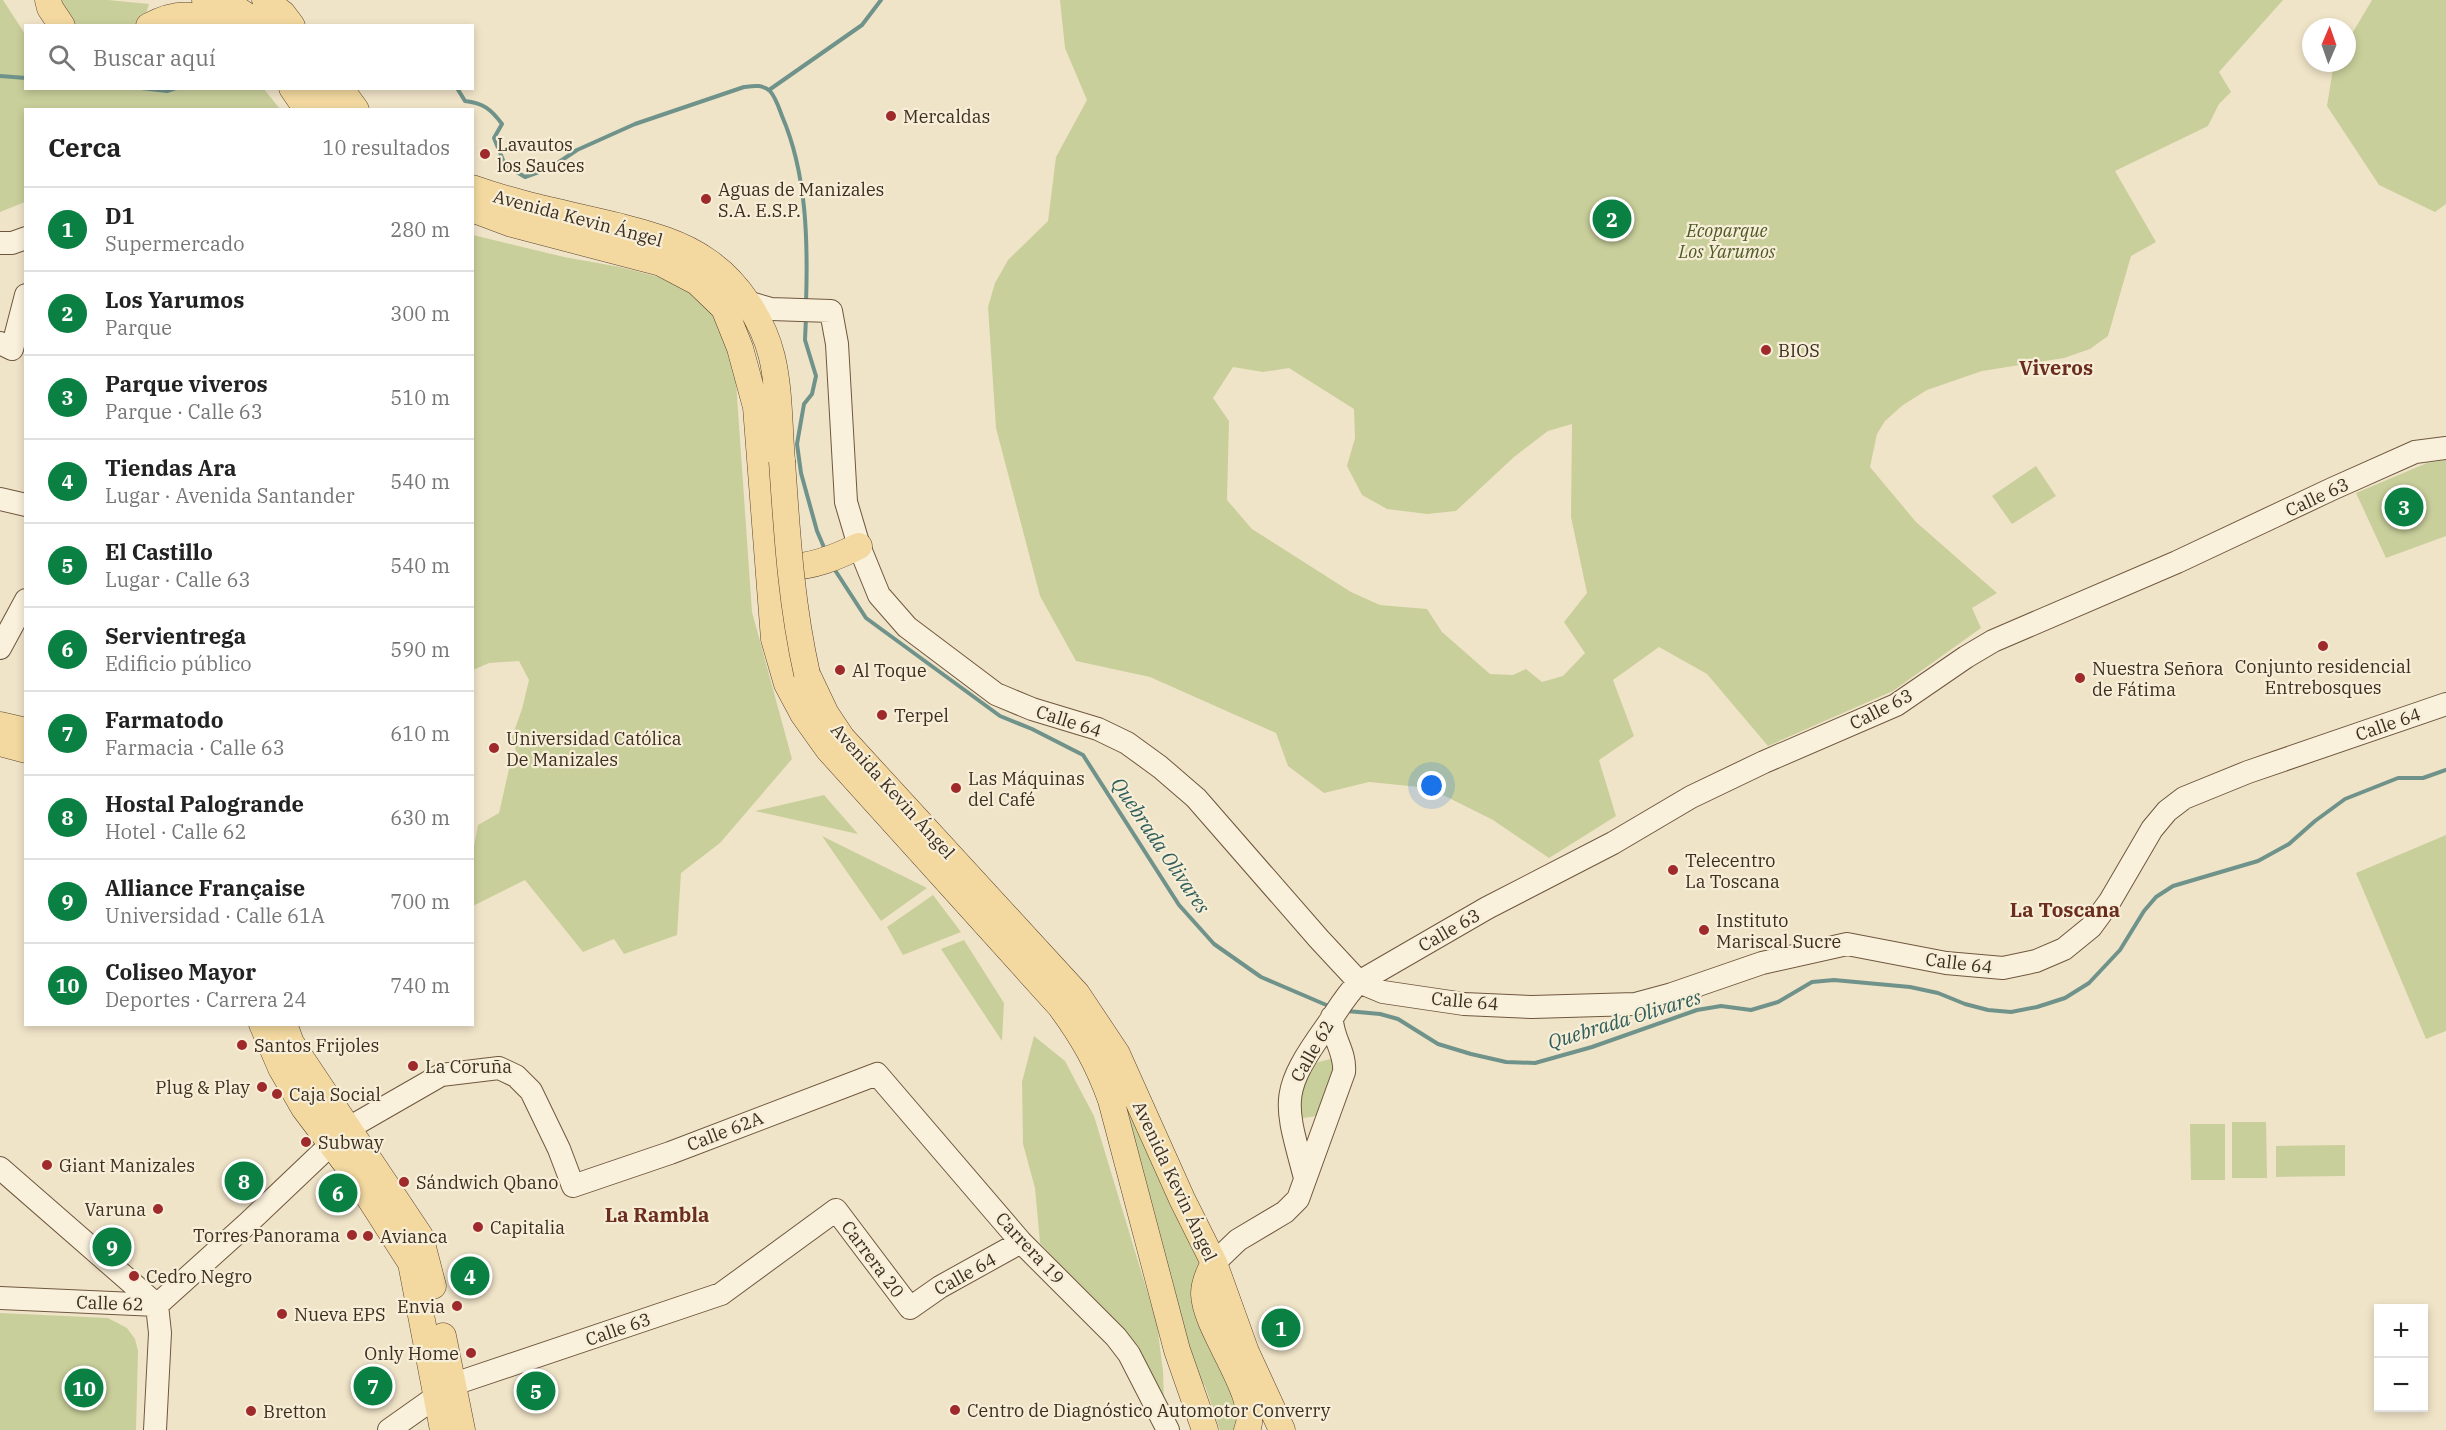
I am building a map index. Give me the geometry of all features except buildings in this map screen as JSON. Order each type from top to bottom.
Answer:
[{"type":"main road","points":[[48,0],[50,8],[61,24]]},
{"type":"main road","points":[[149,24],[160,0]]},
{"type":"main road","points":[[205,0],[276,16]]},
{"type":"main road","points":[[152,24],[166,16],[183,14],[220,24]]},
{"type":"main road","points":[[298,90],[333,101]]},
{"type":"main road","name":"Avenida Kevin Ángel","points":[[474,189],[538,208],[651,235],[706,260],[768,320],[777,392],[791,583],[798,634],[807,674],[826,714],[842,738],[1077,994],[1103,1030],[1117,1054],[1182,1199],[1214,1263],[1246,1352],[1282,1430]]},
{"type":"main road","points":[[474,200],[499,208],[619,227]]},
{"type":"main road","name":"Avenida Kevin Ángel","points":[[474,210],[512,224],[661,263],[697,282],[724,308],[740,348],[756,407],[774,639],[787,684],[828,749],[1060,1006],[1083,1036],[1111,1100],[1177,1350],[1205,1430]]},
{"type":"main road","points":[[762,483],[777,554],[797,566]]},
{"type":"main road","points":[[771,599],[797,566],[852,550]]},
{"type":"main road","points":[[0,725],[24,731]]},
{"type":"main road","points":[[0,743],[24,749]]},
{"type":"main road","points":[[263,1026],[281,1068],[298,1098],[339,1136]]},
{"type":"main road","points":[[285,1026],[291,1043],[339,1136],[354,1174],[411,1263],[446,1390],[462,1430]]},
{"type":"main road","points":[[1214,1263],[1205,1283],[1206,1306],[1251,1411],[1247,1430]]},
{"type":"main road","points":[[443,1430],[446,1390]]},
{"type":"street","points":[[0,243],[12,243],[24,239]]},
{"type":"street","points":[[6,346],[24,300]]},
{"type":"street","name":"Calle 64","points":[[768,320],[817,310],[831,311],[842,411],[846,502],[852,550],[879,595],[907,627],[996,694],[1032,709],[1098,729],[1127,744],[1196,798],[1319,939],[1352,989],[1464,1004],[1532,1007],[1635,1004],[1672,994],[1762,963],[1846,944],[1946,963],[2003,968],[2036,961],[2064,949],[2091,927],[2110,901],[2152,829],[2167,811],[2184,798],[2248,772],[2445,704]]},
{"type":"street","name":"Calle 63","points":[[1352,989],[1487,908],[1613,843],[1691,796],[1896,705],[1993,641],[2177,562],[2415,452],[2446,448]]},
{"type":"street","points":[[0,499],[24,505]]},
{"type":"street","points":[[0,648],[24,604]]},
{"type":"street","name":"Calle 62","points":[[1305,1178],[1290,1118],[1290,1093],[1299,1066],[1352,989]]},
{"type":"street","points":[[1214,1263],[1238,1240],[1294,1205],[1301,1195],[1305,1178],[1344,1072],[1343,1052],[1334,1035],[1333,1016]]},
{"type":"street","points":[[1299,1066],[1323,1054],[1343,1052]]},
{"type":"street","name":"Calle 62","points":[[0,1298],[157,1305],[248,1224],[339,1136],[441,1075],[500,1068],[516,1076],[531,1091],[559,1149],[573,1186]]},
{"type":"street","name":"Calle 62A","points":[[573,1186],[670,1153],[877,1074]]},
{"type":"street","name":"Carrera 19","points":[[877,1074],[1022,1242],[1130,1354],[1168,1430]]},
{"type":"street","points":[[1290,1118],[1306,1127],[1326,1121]]},
{"type":"street","points":[[0,1168],[157,1305],[160,1333],[155,1430]]},
{"type":"street","name":"Calle 63","points":[[390,1430],[446,1390],[721,1294],[836,1210]]},
{"type":"street","name":"Carrera 20","points":[[836,1210],[910,1308]]},
{"type":"street","name":"Calle 64","points":[[910,1308],[940,1287],[1022,1242]]},
{"type":"green space","points":[[0,0],[3,0],[24,32],[24,90],[265,90],[279,108],[24,108],[24,202],[0,212]]},
{"type":"green space","points":[[58,0],[108,0],[149,4],[146,14],[138,24],[74,24],[66,17]]},
{"type":"green space","name":"Ecoparque Los Yarumos","points":[[1060,0],[2283,0],[2219,72],[2231,92],[2219,104],[2208,126],[2115,171],[2156,242],[2131,256],[2108,336],[2090,349],[2064,358],[1982,371],[1927,390],[1903,405],[1885,421],[1877,434],[1870,467],[1916,522],[1997,593],[1972,608],[1981,628],[1893,691],[1768,746],[1707,674],[1659,647],[1613,680],[1634,736],[1599,760],[1616,816],[1549,858],[1493,820],[1429,788],[1369,782],[1324,793],[1288,766],[1276,733],[1150,677],[1076,661],[1040,596],[996,428],[988,307],[995,283],[1008,260],[1048,221],[1056,157],[1087,100],[1065,48]],"holes":[[[1233,367],[1263,372],[1289,368],[1354,409],[1355,438],[1347,466],[1362,495],[1387,509],[1427,514],[1456,511],[1514,457],[1548,431],[1572,424],[1571,517],[1587,593],[1564,622],[1585,653],[1563,676],[1542,682],[1526,669],[1513,675],[1490,674],[1442,632],[1427,609],[1380,605],[1351,592],[1252,529],[1227,500],[1229,421],[1213,398]]]},
{"type":"green space","points":[[2372,0],[2446,0],[2446,204],[2435,212],[2379,185],[2327,106],[2333,72],[2356,72],[2356,27]]},
{"type":"green space","points":[[474,235],[564,257],[620,267],[663,278],[692,291],[719,317],[734,353],[752,612],[792,759],[720,843],[681,873],[677,935],[624,954],[614,939],[583,952],[525,880],[474,906],[474,846],[478,825],[499,813],[509,769],[518,758],[512,737],[529,680],[519,661],[489,663],[474,670]]},
{"type":"green space","points":[[2446,460],[2446,536],[2386,558],[2356,493],[2427,463]]},
{"type":"green space","points":[[2036,466],[2056,496],[2012,524],[1992,496]]},
{"type":"green space","points":[[824,795],[858,834],[755,811]]},
{"type":"green space","points":[[2446,835],[2446,1031],[2426,1039],[2356,873]]},
{"type":"green space","points":[[822,836],[927,888],[881,921]]},
{"type":"green space","points":[[933,895],[961,932],[903,955],[887,927]]},
{"type":"green space","points":[[964,940],[1004,1003],[1002,1041],[941,949]]},
{"type":"green space","points":[[1091,1027],[1199,1255],[1240,1399],[1241,1430],[1220,1430],[1205,1386],[1191,1366]]},
{"type":"green space","points":[[1034,1036],[1065,1061],[1094,1116],[1157,1324],[1163,1371],[1164,1407],[1072,1278],[1040,1243],[1035,1188],[1023,1144],[1022,1082]]},
{"type":"green space","points":[[1339,1059],[1317,1116],[1303,1118],[1298,1098],[1315,1063]]},
{"type":"green space","points":[[2232,1122],[2266,1122],[2267,1178],[2232,1178]]},
{"type":"green space","points":[[2190,1124],[2225,1124],[2225,1180],[2191,1180]]},
{"type":"green space","points":[[2345,1145],[2345,1176],[2276,1177],[2276,1146]]},
{"type":"green space","points":[[0,1313],[108,1318],[127,1328],[135,1339],[138,1351],[136,1430],[0,1430]]},
{"type":"waterway","name":"Quebrada Olivares","points":[[769,90],[862,25],[881,0]]},
{"type":"waterway","name":"Quebrada Olivares","points":[[0,76],[24,78]]},
{"type":"waterway","name":"Quebrada Olivares","points":[[458,90],[465,101],[477,103],[486,108],[502,124],[494,138],[505,165],[525,177],[550,168],[577,150],[635,124],[744,87],[764,87],[776,100],[797,161],[806,233],[806,304]]},
{"type":"waterway","name":"Quebrada Olivares","points":[[158,90],[170,90]]},
{"type":"waterway","name":"Quebrada Olivares","points":[[806,317],[805,340],[816,376],[812,394],[804,404],[797,444],[801,473],[817,531],[826,552]]},
{"type":"waterway","name":"Quebrada Olivares","points":[[833,567],[866,618],[1000,716],[1032,729],[1083,755],[1179,905],[1214,944],[1261,977],[1331,1007]]},
{"type":"waterway","name":"Quebrada Olivares","points":[[1347,1011],[1380,1014],[1398,1019],[1438,1044],[1471,1054],[1506,1062],[1535,1063],[1592,1047],[1697,1010],[1721,1006],[1751,1010],[1778,1002],[1812,982],[1834,980],[1910,987],[1938,993],[1988,1010],[2011,1012],[2037,1007],[2065,998],[2089,983],[2120,950],[2144,911],[2156,897],[2173,886],[2258,861],[2289,844],[2345,799],[2398,778],[2423,778],[2446,770]]},
{"type":"place","name":"Mercaldas","points":[[891,116]]},
{"type":"place","name":"Lavautos los Sauces","points":[[485,154]]},
{"type":"place","name":"Aguas de Manizales S.A. E.S.P.","points":[[706,199]]},
{"type":"place","name":"Los Yarumos","points":[[1612,219]]},
{"type":"place","name":"BIOS","points":[[1766,350]]},
{"type":"place","name":"Parque viveros","points":[[2404,507]]},
{"type":"place","name":"Conjunto residencial Entrebosques","points":[[2323,646]]},
{"type":"place","name":"Al Toque","points":[[840,670]]},
{"type":"place","name":"Nuestra Señora de Fátima","points":[[2080,678]]},
{"type":"place","name":"Terpel","points":[[882,715]]},
{"type":"place","name":"Universidad Católica De Manizales","points":[[494,748]]},
{"type":"place","name":"Las Máquinas del Café","points":[[956,788]]},
{"type":"place","name":"Telecentro La Toscana","points":[[1673,870]]},
{"type":"place","name":"Instituto Mariscal Sucre","points":[[1704,930]]},
{"type":"place","name":"Santos Frijoles","points":[[242,1045]]},
{"type":"place","name":"La Coruña","points":[[413,1066]]},
{"type":"place","name":"Plug & Play","points":[[262,1087]]},
{"type":"place","name":"Caja Social","points":[[277,1094]]},
{"type":"place","name":"Subway","points":[[306,1142]]},
{"type":"place","name":"Giant Manizales","points":[[47,1165]]},
{"type":"place","name":"Hostal Palogrande","points":[[244,1181]]},
{"type":"place","name":"Sándwich Qbano","points":[[404,1182]]},
{"type":"place","name":"Servientrega","points":[[338,1193]]},
{"type":"place","name":"Varuna","points":[[158,1209]]},
{"type":"place","name":"Capitalia","points":[[478,1227]]},
{"type":"place","name":"Torres Panorama","points":[[352,1235]]},
{"type":"place","name":"Avianca","points":[[368,1236]]},
{"type":"place","name":"Alliance Française","points":[[112,1247]]},
{"type":"place","name":"Cedro Negro","points":[[134,1276]]},
{"type":"place","name":"Tiendas Ara","points":[[470,1276]]},
{"type":"place","name":"Envia","points":[[457,1306]]},
{"type":"place","name":"Nueva EPS","points":[[282,1314]]},
{"type":"place","name":"D1","points":[[1281,1328]]},
{"type":"place","name":"Only Home","points":[[471,1353]]},
{"type":"place","name":"Farmatodo","points":[[373,1386]]},
{"type":"place","name":"Coliseo Mayor","points":[[84,1388]]},
{"type":"place","name":"El Castillo","points":[[536,1391]]},
{"type":"place","name":"Centro de Diagnóstico Automotor Converry","points":[[955,1410]]},
{"type":"place","name":"Bretton","points":[[251,1411]]},
{"type":"district","name":"Viveros","points":[[2056,367]]},
{"type":"district","name":"La Toscana","points":[[2065,909]]},
{"type":"district","name":"La Rambla","points":[[657,1214]]}]
